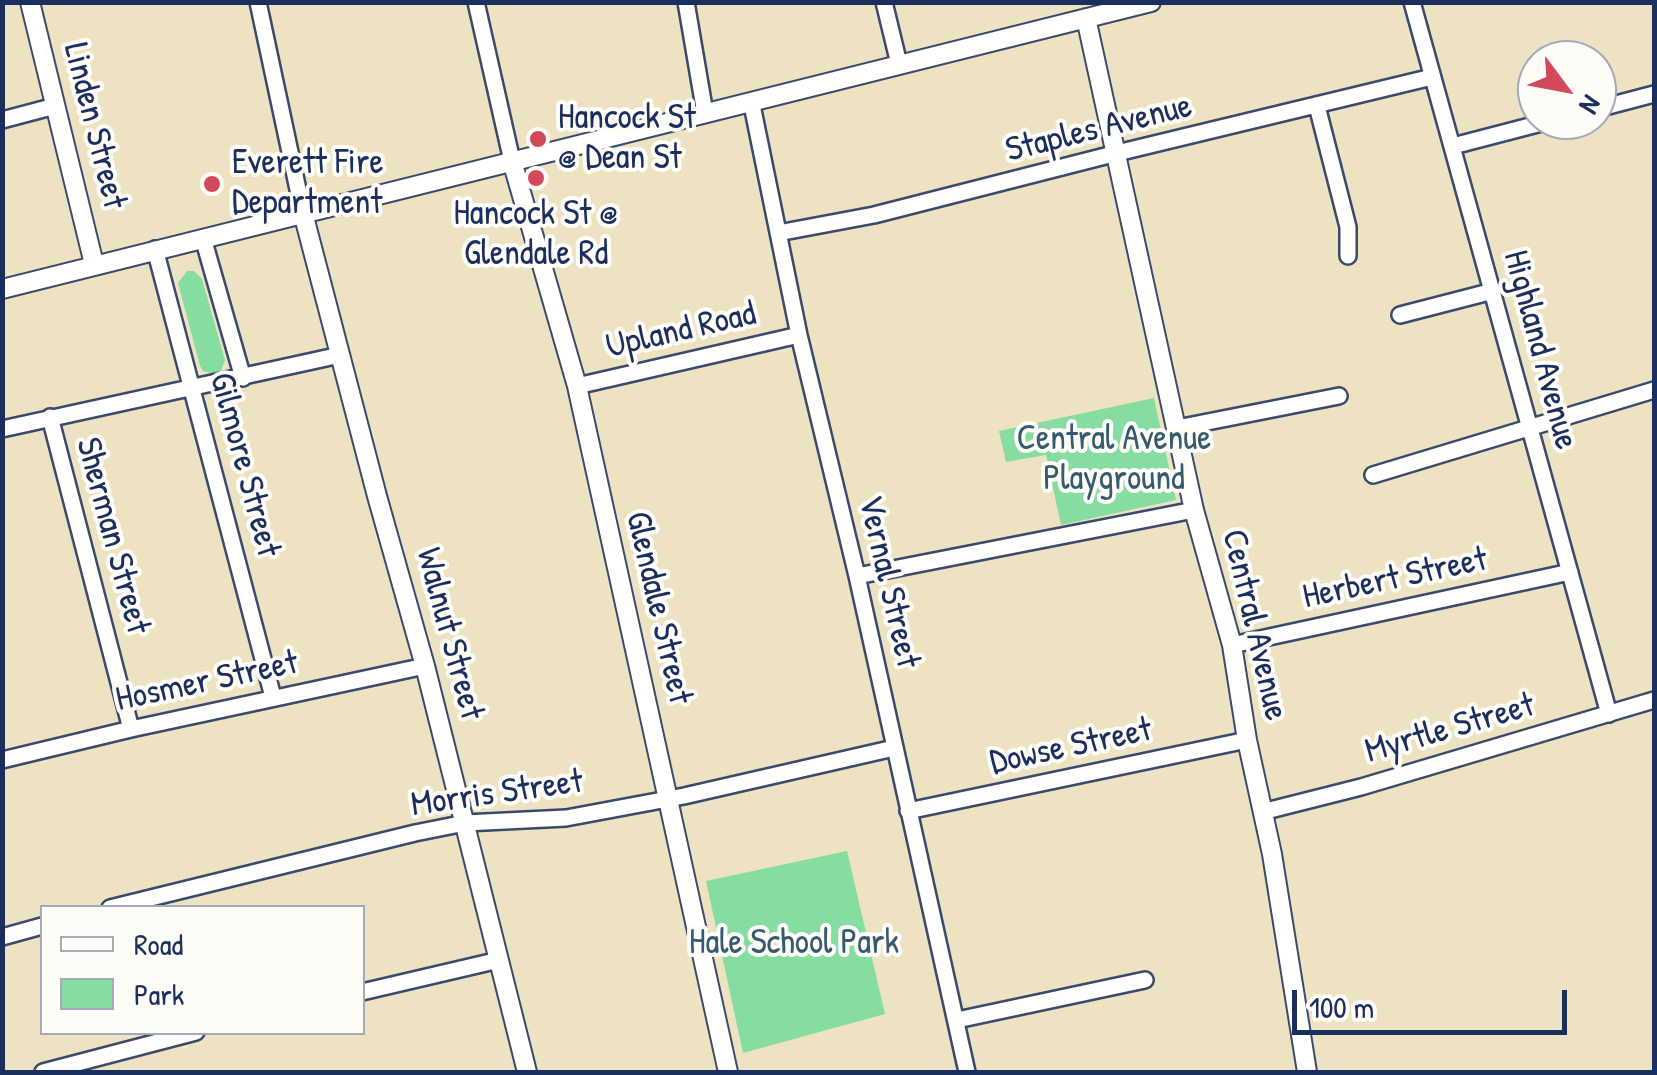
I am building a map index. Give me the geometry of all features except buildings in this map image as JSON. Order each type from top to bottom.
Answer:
[{"type":"street","name":"Linden Street","points":[[30,2],[94,264]]},
{"type":"street","points":[[258,2],[303,213]]},
{"type":"street","points":[[476,2],[512,161]]},
{"type":"street","points":[[686,2],[705,113]]},
{"type":"street","points":[[884,2],[899,64]]},
{"type":"street","points":[[2,290],[705,113],[752,105],[1085,10],[1151,2]]},
{"type":"street","name":"Highland Avenue","points":[[1412,2],[1609,714]]},
{"type":"street","name":"Central Avenue","points":[[1085,10],[1194,510],[1232,645],[1247,740],[1272,854],[1307,1072]]},
{"type":"street","name":"Staples Avenue","points":[[778,234],[874,216],[1432,78]]},
{"type":"street","points":[[1617,104],[1654,94]]},
{"type":"street","name":"Vernal Street","points":[[752,105],[799,335],[858,576],[968,1072]]},
{"type":"street","points":[[2,120],[55,106]]},
{"type":"street","points":[[1316,106],[1348,226],[1348,256]]},
{"type":"street","points":[[1453,146],[1517,129]]},
{"type":"street","name":"Glendale Street","points":[[512,161],[577,386],[728,1072]]},
{"type":"street","name":"Walnut Street","points":[[303,213],[425,666],[526,1072]]},
{"type":"street","points":[[203,238],[243,378]]},
{"type":"street","name":"Gilmore Street","points":[[155,249],[273,697]]},
{"type":"street","points":[[1400,314],[1493,290]]},
{"type":"street","name":"Upland Road","points":[[577,386],[799,335]]},
{"type":"street","points":[[2,430],[340,355]]},
{"type":"street","points":[[1373,475],[1654,390]]},
{"type":"street","points":[[1177,428],[1339,396]]},
{"type":"street","name":"Sherman Street","points":[[50,417],[131,728]]},
{"type":"street","points":[[858,576],[1194,510]]},
{"type":"street","name":"Herbert Street","points":[[1232,645],[1570,572]]},
{"type":"street","name":"Hosmer Street","points":[[2,760],[131,728],[425,666]]},
{"type":"street","name":"Myrtle Street","points":[[1262,812],[1361,787],[1654,700]]},
{"type":"street","name":"Dowse Street","points":[[908,812],[1247,740]]},
{"type":"street","name":"Morris Street","points":[[123,905],[465,824],[566,818],[894,748]]},
{"type":"street","points":[[2,937],[40,927]]},
{"type":"street","points":[[365,991],[498,960]]},
{"type":"street","points":[[958,1020],[1145,980]]},
{"type":"street","points":[[43,1072],[185,1035]]},
{"type":"green space","points":[[187,271],[194,271],[202,279],[225,360],[221,371],[214,374],[200,366],[178,283]]},
{"type":"green space","name":"Central Avenue Playground","points":[[1154,398],[1176,500],[1061,525],[1046,455],[1006,462],[999,431]]},
{"type":"green space","name":"Hale School Park","points":[[847,851],[885,1014],[743,1053],[706,881]]},
{"type":"place","name":"Hancock St @ Dean St","points":[[538,139]]},
{"type":"place","name":"Hancock St @ Glendale Rd","points":[[536,178]]},
{"type":"place","name":"Everett Fire Department","points":[[212,184]]}]
